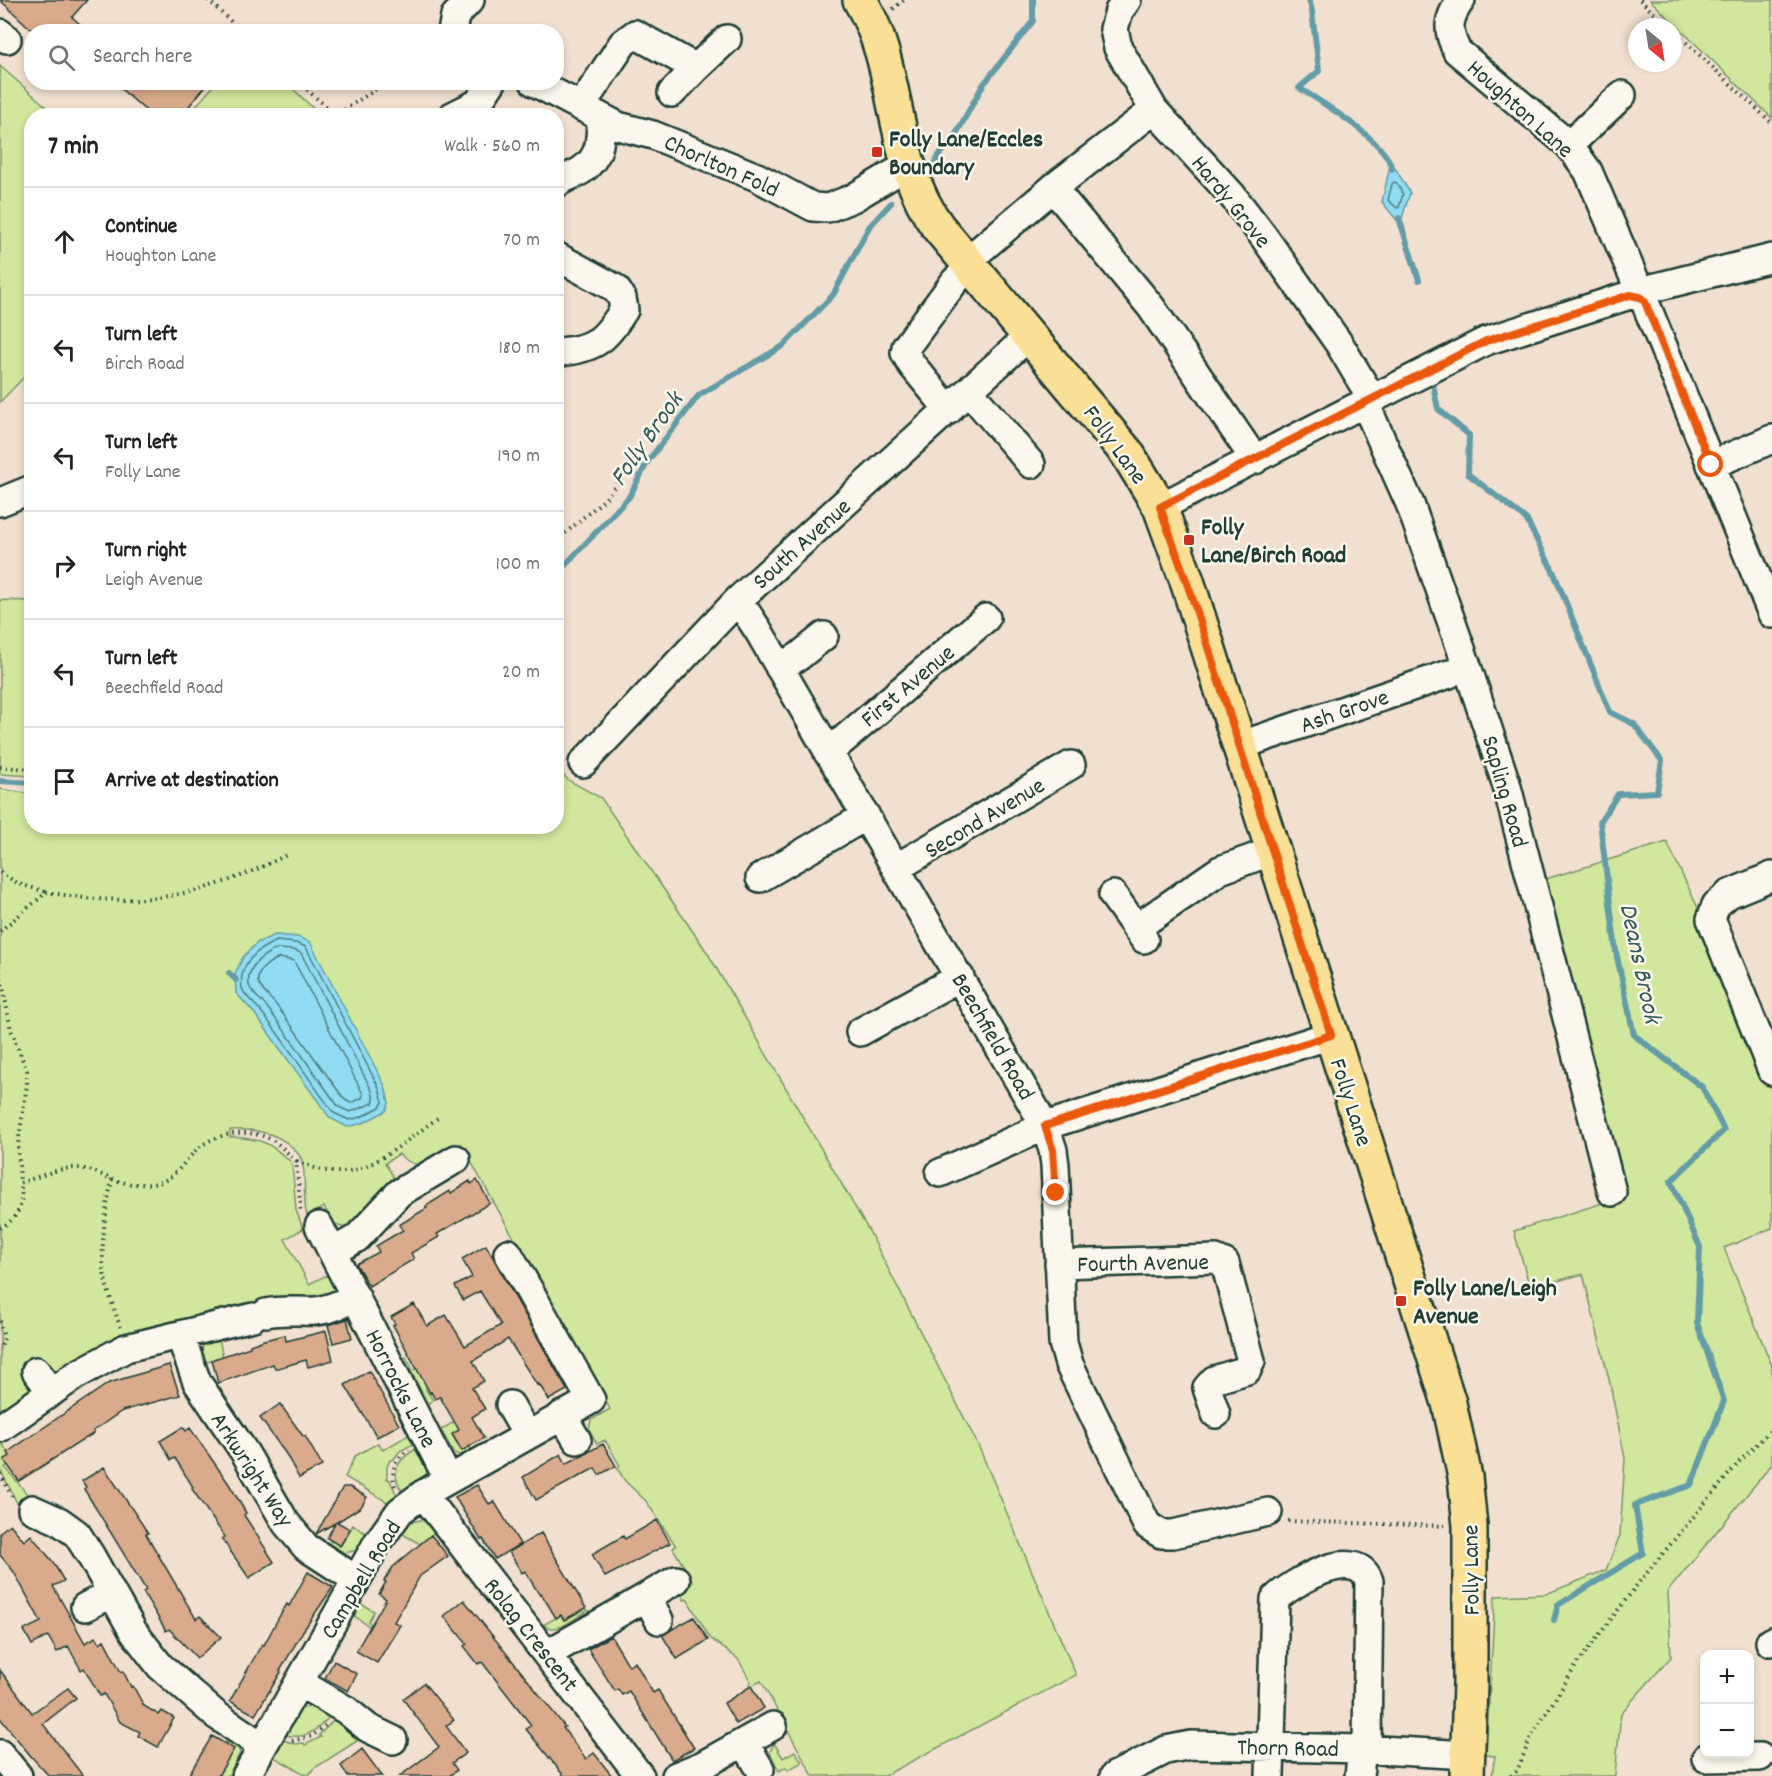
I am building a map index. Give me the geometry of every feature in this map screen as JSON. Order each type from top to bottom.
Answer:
[{"type":"main road","name":"Folly Lane","points":[[860,0],[882,49],[908,165],[927,210],[969,264],[1127,453],[1160,507],[1190,592],[1452,1413],[1465,1477],[1470,1526],[1470,1673],[1467,1766]]},
{"type":"street","points":[[454,24],[455,16],[470,0]]},
{"type":"street","name":"Hardy Grove","points":[[1127,0],[1119,11],[1114,29],[1118,48],[1154,110],[1231,194],[1251,220],[1340,345],[1369,401]]},
{"type":"street","name":"Houghton Lane","points":[[1461,0],[1454,10],[1449,26],[1450,38],[1457,51],[1569,145],[1588,171],[1635,280],[1640,297],[1645,302],[1772,612]]},
{"type":"street","points":[[564,178],[581,170],[600,150],[591,112],[623,44],[634,34],[696,68]]},
{"type":"street","points":[[672,93],[727,39]]},
{"type":"street","points":[[468,108],[478,103],[487,90]]},
{"type":"street","name":"Chorlton Fold","points":[[549,90],[618,126],[653,135],[757,177],[813,207],[828,208],[853,198],[908,165]]},
{"type":"street","points":[[1569,145],[1622,95]]},
{"type":"street","points":[[949,410],[912,365],[905,353],[906,347],[969,264],[1053,188],[1154,110]]},
{"type":"street","points":[[1053,188],[1151,307],[1255,460]]},
{"type":"street","points":[[1160,507],[1486,341],[1630,295],[1640,297],[1652,288],[1772,258]]},
{"type":"street","points":[[564,260],[615,288],[622,298],[624,310],[599,342],[583,350],[564,352]]},
{"type":"street","name":"South Avenue","points":[[583,763],[738,600],[1030,335]]},
{"type":"street","points":[[969,391],[1030,464]]},
{"type":"street","name":"Sapling Road","points":[[1369,401],[1410,504],[1506,783],[1612,1191]]},
{"type":"street","points":[[1711,465],[1772,440]]},
{"type":"street","points":[[0,502],[24,492]]},
{"type":"street","name":"Beechfield Road","points":[[738,600],[779,666],[1045,1126],[1055,1165],[1063,1343],[1069,1364],[1147,1525],[1161,1534],[1173,1534],[1268,1512]]},
{"type":"street","name":"First Avenue","points":[[828,753],[986,618]]},
{"type":"street","points":[[779,666],[798,657],[824,636]]},
{"type":"street","name":"Ash Grove","points":[[1239,746],[1449,674]]},
{"type":"street","name":"Second Avenue","points":[[896,868],[1071,765]]},
{"type":"street","points":[[760,878],[866,816]]},
{"type":"street","points":[[1113,895],[1140,933],[1220,870],[1273,851]]},
{"type":"street","points":[[1772,876],[1729,894],[1716,905],[1711,919],[1772,1071]]},
{"type":"street","points":[[860,1032],[960,977]]},
{"type":"street","points":[[940,1173],[1045,1126],[1331,1035]]},
{"type":"street","points":[[333,1252],[357,1238],[399,1193],[405,1175],[456,1159]]},
{"type":"street","name":"Horrocks Lane","points":[[319,1226],[448,1479]]},
{"type":"street","name":"Campbell Road","points":[[246,1776],[300,1683],[356,1579],[390,1523],[416,1499],[448,1479],[591,1400],[508,1253]]},
{"type":"street","name":"Fourth Avenue","points":[[1059,1264],[1216,1259],[1225,1263],[1251,1361],[1247,1370],[1214,1380],[1208,1388],[1216,1414]]},
{"type":"street","points":[[0,1428],[44,1382],[76,1375],[126,1348],[286,1309],[326,1309],[356,1297]]},
{"type":"street","name":"Arkwright Way","points":[[180,1335],[197,1382],[245,1454],[285,1523],[306,1547],[356,1579]]},
{"type":"street","points":[[510,1405],[527,1435]]},
{"type":"street","points":[[562,1415],[577,1440]]},
{"type":"street","name":"Rolag Crescent","points":[[416,1499],[547,1654],[640,1776]]},
{"type":"street","points":[[32,1509],[59,1521],[77,1534],[133,1631],[160,1666],[216,1715],[266,1739]]},
{"type":"street","points":[[1270,1776],[1275,1599],[1287,1588],[1326,1569],[1356,1567],[1365,1571],[1369,1581],[1365,1749],[1359,1776]]},
{"type":"street","points":[[547,1654],[653,1609],[676,1580]]},
{"type":"street","points":[[85,1607],[112,1593]]},
{"type":"street","points":[[300,1683],[340,1706],[368,1728],[393,1740]]},
{"type":"street","points":[[676,1776],[703,1765],[773,1726]]},
{"type":"street","points":[[745,1743],[760,1769]]},
{"type":"street","name":"Thorn Road","points":[[1114,1776],[1166,1750],[1183,1746],[1365,1749],[1467,1766]]},
{"type":"street","points":[[0,1754],[18,1776]]},
{"type":"street","points":[[1706,1758],[1733,1767],[1760,1757]]},
{"type":"path","points":[[208,0],[234,24]]},
{"type":"path","points":[[1640,0],[1659,18]]},
{"type":"path","points":[[1682,38],[1772,123]]},
{"type":"path","points":[[307,90],[328,108]]},
{"type":"path","points":[[347,108],[375,90]]},
{"type":"path","points":[[564,535],[606,499],[640,446]]},
{"type":"path","points":[[0,767],[24,769]]},
{"type":"path","points":[[0,872],[19,884],[47,892],[103,901],[141,900],[190,891],[249,873],[288,854]]},
{"type":"path","points":[[0,931],[47,892]]},
{"type":"path","points":[[0,972],[11,1030],[27,1071],[18,1144],[21,1206],[8,1224],[0,1228]]},
{"type":"path","points":[[20,1184],[56,1171],[73,1168],[88,1170],[112,1179],[140,1184],[156,1183],[168,1179],[205,1143],[227,1134],[239,1133],[273,1141],[296,1161],[331,1172],[344,1172],[373,1162],[391,1152],[439,1118]]},
{"type":"path","points":[[296,1161],[303,1218],[319,1226]]},
{"type":"path","points":[[112,1179],[105,1225],[104,1265],[126,1348]]},
{"type":"path","points":[[0,1321],[4,1338],[0,1350]]},
{"type":"path","points":[[1511,1776],[1517,1771],[1530,1739],[1576,1664],[1647,1573],[1740,1461],[1772,1429]]},
{"type":"path","points":[[416,1499],[395,1487],[393,1469],[404,1452],[429,1440]]},
{"type":"path","points":[[1268,1512],[1284,1521],[1470,1526]]},
{"type":"path","points":[[266,1739],[292,1741],[307,1739],[324,1728],[340,1706]]},
{"type":"green space","points":[[1650,0],[1772,0],[1772,118],[1682,31],[1682,18],[1669,18]]},
{"type":"green space","points":[[0,66],[24,87],[24,90],[27,90],[48,108],[24,108],[24,377],[0,402]]},
{"type":"green space","points":[[210,90],[294,90],[313,108],[194,108]]},
{"type":"green space","points":[[0,600],[24,601],[24,776],[0,774]]},
{"type":"green space","points":[[564,776],[601,798],[707,952],[869,1231],[978,1445],[1076,1675],[884,1776],[813,1776],[761,1681],[751,1686],[749,1684],[751,1682],[738,1659],[710,1638],[687,1599],[684,1600],[680,1590],[693,1582],[673,1548],[676,1546],[646,1501],[625,1481],[617,1468],[620,1466],[605,1440],[597,1444],[589,1429],[591,1420],[610,1409],[461,1144],[438,1159],[422,1164],[407,1161],[399,1154],[385,1163],[393,1176],[392,1182],[351,1226],[341,1227],[334,1223],[324,1207],[307,1216],[302,1161],[291,1146],[277,1137],[262,1132],[230,1130],[230,1137],[264,1142],[292,1163],[296,1210],[303,1229],[285,1239],[309,1284],[327,1275],[337,1295],[221,1315],[220,1309],[117,1337],[118,1342],[34,1390],[0,1416],[0,789],[24,793],[24,834],[564,834]]},
{"type":"green space","points":[[1667,842],[1705,923],[1772,1090],[1772,1228],[1724,1248],[1772,1366],[1772,1464],[1668,1591],[1671,1657],[1621,1713],[1615,1776],[1492,1776],[1495,1756],[1486,1755],[1495,1596],[1546,1594],[1606,1570],[1620,1535],[1625,1458],[1609,1379],[1583,1274],[1530,1288],[1514,1231],[1625,1196],[1539,881]]},
{"type":"green space","points":[[217,1340],[220,1343],[223,1358],[215,1358],[215,1360],[206,1362],[203,1346]]},
{"type":"green space","points":[[406,1357],[413,1370],[420,1367],[430,1384],[426,1386],[426,1390],[433,1400],[428,1404],[404,1358]]},
{"type":"green space","points":[[455,1421],[459,1430],[452,1435],[461,1450],[469,1446],[472,1451],[462,1456],[454,1453],[441,1430]]},
{"type":"green space","points":[[410,1434],[415,1443],[400,1451],[393,1460],[390,1460],[387,1467],[387,1479],[397,1495],[389,1503],[345,1477],[355,1456],[378,1443],[383,1450]]},
{"type":"green space","points":[[2,1443],[10,1456],[5,1460],[8,1465],[5,1467],[27,1494],[34,1499],[19,1507],[0,1469],[0,1444]]},
{"type":"green space","points":[[418,1448],[426,1465],[426,1475],[402,1491],[398,1484],[396,1471],[401,1461]]},
{"type":"green space","points":[[420,1520],[427,1522],[435,1532],[420,1544],[401,1533],[411,1522]]},
{"type":"green space","points":[[353,1525],[367,1534],[357,1550],[345,1553],[329,1544],[331,1540],[341,1545]]},
{"type":"green space","points":[[361,1604],[374,1611],[368,1622],[371,1624],[370,1627],[353,1615]]},
{"type":"green space","points":[[586,1608],[588,1610],[560,1627],[548,1628],[543,1625],[561,1615],[564,1620]]},
{"type":"green space","points":[[309,1706],[330,1716],[311,1733],[299,1736],[286,1735],[301,1709]]},
{"type":"green space","points":[[335,1719],[357,1741],[313,1769],[308,1776],[274,1757],[283,1740],[305,1745],[321,1737],[319,1735]]},
{"type":"green space","points":[[229,1739],[238,1746],[240,1753],[228,1776],[218,1776],[225,1744]]},
{"type":"green space","points":[[774,1743],[783,1758],[795,1751],[802,1762],[788,1770],[786,1767],[779,1771],[770,1752]]},
{"type":"water","points":[[1391,161],[1410,193],[1400,224],[1382,202]]},
{"type":"water","points":[[275,935],[298,937],[310,942],[385,1086],[389,1103],[386,1111],[363,1123],[347,1127],[330,1118],[255,1014],[236,993],[235,974],[243,957],[257,943]]},
{"type":"building","points":[[0,0],[87,0],[72,17],[80,24],[26,24]]},
{"type":"building","points":[[122,90],[202,90],[188,108],[143,108]]},
{"type":"building","points":[[477,1180],[490,1203],[437,1234],[439,1237],[411,1253],[414,1259],[369,1286],[356,1264],[379,1252],[376,1246],[403,1230],[399,1225],[427,1208],[426,1206],[450,1191],[451,1193],[470,1181],[471,1184]]},
{"type":"building","points":[[486,1245],[567,1390],[549,1400],[508,1339],[473,1361],[484,1381],[472,1388],[485,1409],[472,1417],[484,1438],[462,1451],[452,1434],[459,1430],[440,1397],[435,1399],[430,1393],[393,1325],[395,1324],[391,1317],[414,1304],[427,1326],[446,1315],[465,1346],[501,1325],[480,1291],[463,1300],[455,1286],[472,1277],[462,1259]]},
{"type":"building","points":[[347,1319],[352,1338],[333,1343],[328,1325]]},
{"type":"building","points":[[326,1331],[333,1360],[308,1367],[306,1360],[278,1368],[275,1368],[273,1364],[218,1383],[212,1360],[214,1359],[264,1340],[285,1335],[286,1341]]},
{"type":"building","points":[[169,1365],[180,1395],[122,1411],[93,1431],[94,1433],[19,1481],[4,1460],[10,1456],[8,1452],[109,1383]]},
{"type":"building","points":[[369,1371],[399,1425],[377,1437],[345,1385]]},
{"type":"building","points":[[280,1404],[305,1436],[322,1466],[299,1478],[286,1454],[260,1418]]},
{"type":"building","points":[[183,1427],[186,1431],[190,1428],[229,1484],[246,1513],[244,1515],[274,1562],[249,1578],[222,1539],[225,1537],[192,1489],[193,1487],[175,1458],[171,1460],[160,1441]]},
{"type":"building","points":[[603,1444],[616,1466],[599,1475],[595,1468],[536,1500],[523,1477],[561,1454],[566,1464]]},
{"type":"building","points":[[104,1467],[148,1533],[146,1534],[196,1619],[200,1616],[221,1637],[197,1658],[169,1629],[166,1631],[143,1592],[146,1590],[84,1489],[86,1487],[82,1481]]},
{"type":"building","points":[[477,1485],[489,1504],[494,1501],[520,1544],[495,1559],[455,1497]]},
{"type":"building","points":[[343,1487],[350,1487],[367,1497],[361,1507],[337,1522],[350,1529],[340,1546],[327,1538],[335,1523],[316,1534]]},
{"type":"building","points":[[657,1520],[670,1543],[605,1577],[592,1554],[623,1536],[625,1539]]},
{"type":"building","points":[[10,1524],[24,1541],[31,1535],[53,1562],[64,1581],[53,1586],[85,1643],[96,1637],[100,1643],[104,1640],[121,1672],[123,1671],[144,1706],[159,1715],[162,1711],[174,1718],[158,1747],[138,1736],[140,1732],[120,1722],[104,1694],[100,1696],[84,1668],[81,1670],[68,1646],[57,1652],[48,1636],[32,1645],[24,1630],[41,1622],[14,1572],[0,1555],[0,1532]]},
{"type":"building","points":[[541,1533],[586,1608],[564,1620],[561,1615],[556,1618],[541,1593],[539,1594],[525,1571],[522,1573],[509,1552]]},
{"type":"building","points":[[431,1535],[448,1556],[420,1576],[394,1622],[400,1625],[377,1663],[356,1651],[386,1599],[379,1594],[386,1582],[384,1581],[393,1567]]},
{"type":"building","points":[[308,1572],[333,1587],[303,1631],[255,1715],[230,1701],[262,1644],[264,1645],[287,1604],[289,1606]]},
{"type":"building","points":[[464,1600],[565,1727],[563,1728],[586,1759],[594,1753],[612,1776],[564,1776],[526,1729],[531,1725],[482,1662],[478,1664],[464,1646],[467,1644],[444,1616]]},
{"type":"building","points":[[694,1617],[708,1640],[677,1659],[662,1635]]},
{"type":"building","points":[[611,1636],[629,1666],[635,1662],[653,1693],[658,1690],[694,1748],[672,1760],[629,1691],[622,1695],[618,1689],[615,1691],[588,1649]]},
{"type":"building","points":[[334,1661],[357,1674],[348,1691],[325,1678]]},
{"type":"building","points":[[0,1670],[32,1713],[68,1688],[76,1698],[43,1724],[83,1776],[49,1776],[0,1718]]},
{"type":"building","points":[[424,1683],[454,1720],[446,1726],[466,1753],[452,1763],[457,1770],[449,1776],[400,1776],[439,1747],[403,1699]]},
{"type":"building","points":[[751,1686],[764,1708],[736,1724],[724,1703]]},
{"type":"building","points":[[212,1736],[234,1749],[218,1776],[188,1776]]},
{"type":"building","points":[[362,1749],[382,1776],[348,1776],[341,1766]]},
{"type":"waterway","name":"Folly Brook","points":[[930,171],[955,136],[983,85],[1033,21],[1033,0]]},
{"type":"waterway","name":"Deans Brook","points":[[1309,0],[1319,71],[1299,88],[1367,136],[1379,147],[1392,169]]},
{"type":"waterway","name":"Folly Brook","points":[[564,566],[629,497],[648,461],[699,395],[783,346],[833,295],[869,227],[891,203]]},
{"type":"waterway","points":[[1399,218],[1419,280]]},
{"type":"waterway","name":"Deans Brook","points":[[1433,385],[1438,409],[1469,435],[1468,474],[1526,519],[1554,573],[1610,712],[1634,724],[1662,761],[1657,792],[1618,794],[1600,822],[1616,952],[1634,1035],[1702,1087],[1724,1130],[1671,1181],[1700,1247],[1697,1323],[1724,1401],[1691,1485],[1635,1505],[1643,1553],[1558,1605],[1554,1620]]},
{"type":"waterway","name":"Folly Brook","points":[[0,781],[24,782]]},
{"type":"waterway","points":[[229,973],[236,980]]},
{"type":"place","name":"Folly Lane/Eccles Boundary","points":[[877,152]]},
{"type":"place","name":"Folly Lane/Birch Road","points":[[1189,540]]},
{"type":"place","name":"Folly Lane/Leigh Avenue","points":[[1401,1301]]},
{"type":"route","points":[[1056,1193],[1053,1150],[1045,1126],[1331,1035],[1194,603],[1160,507],[1486,341],[1630,295],[1636,295],[1645,302],[1711,465]]}]
